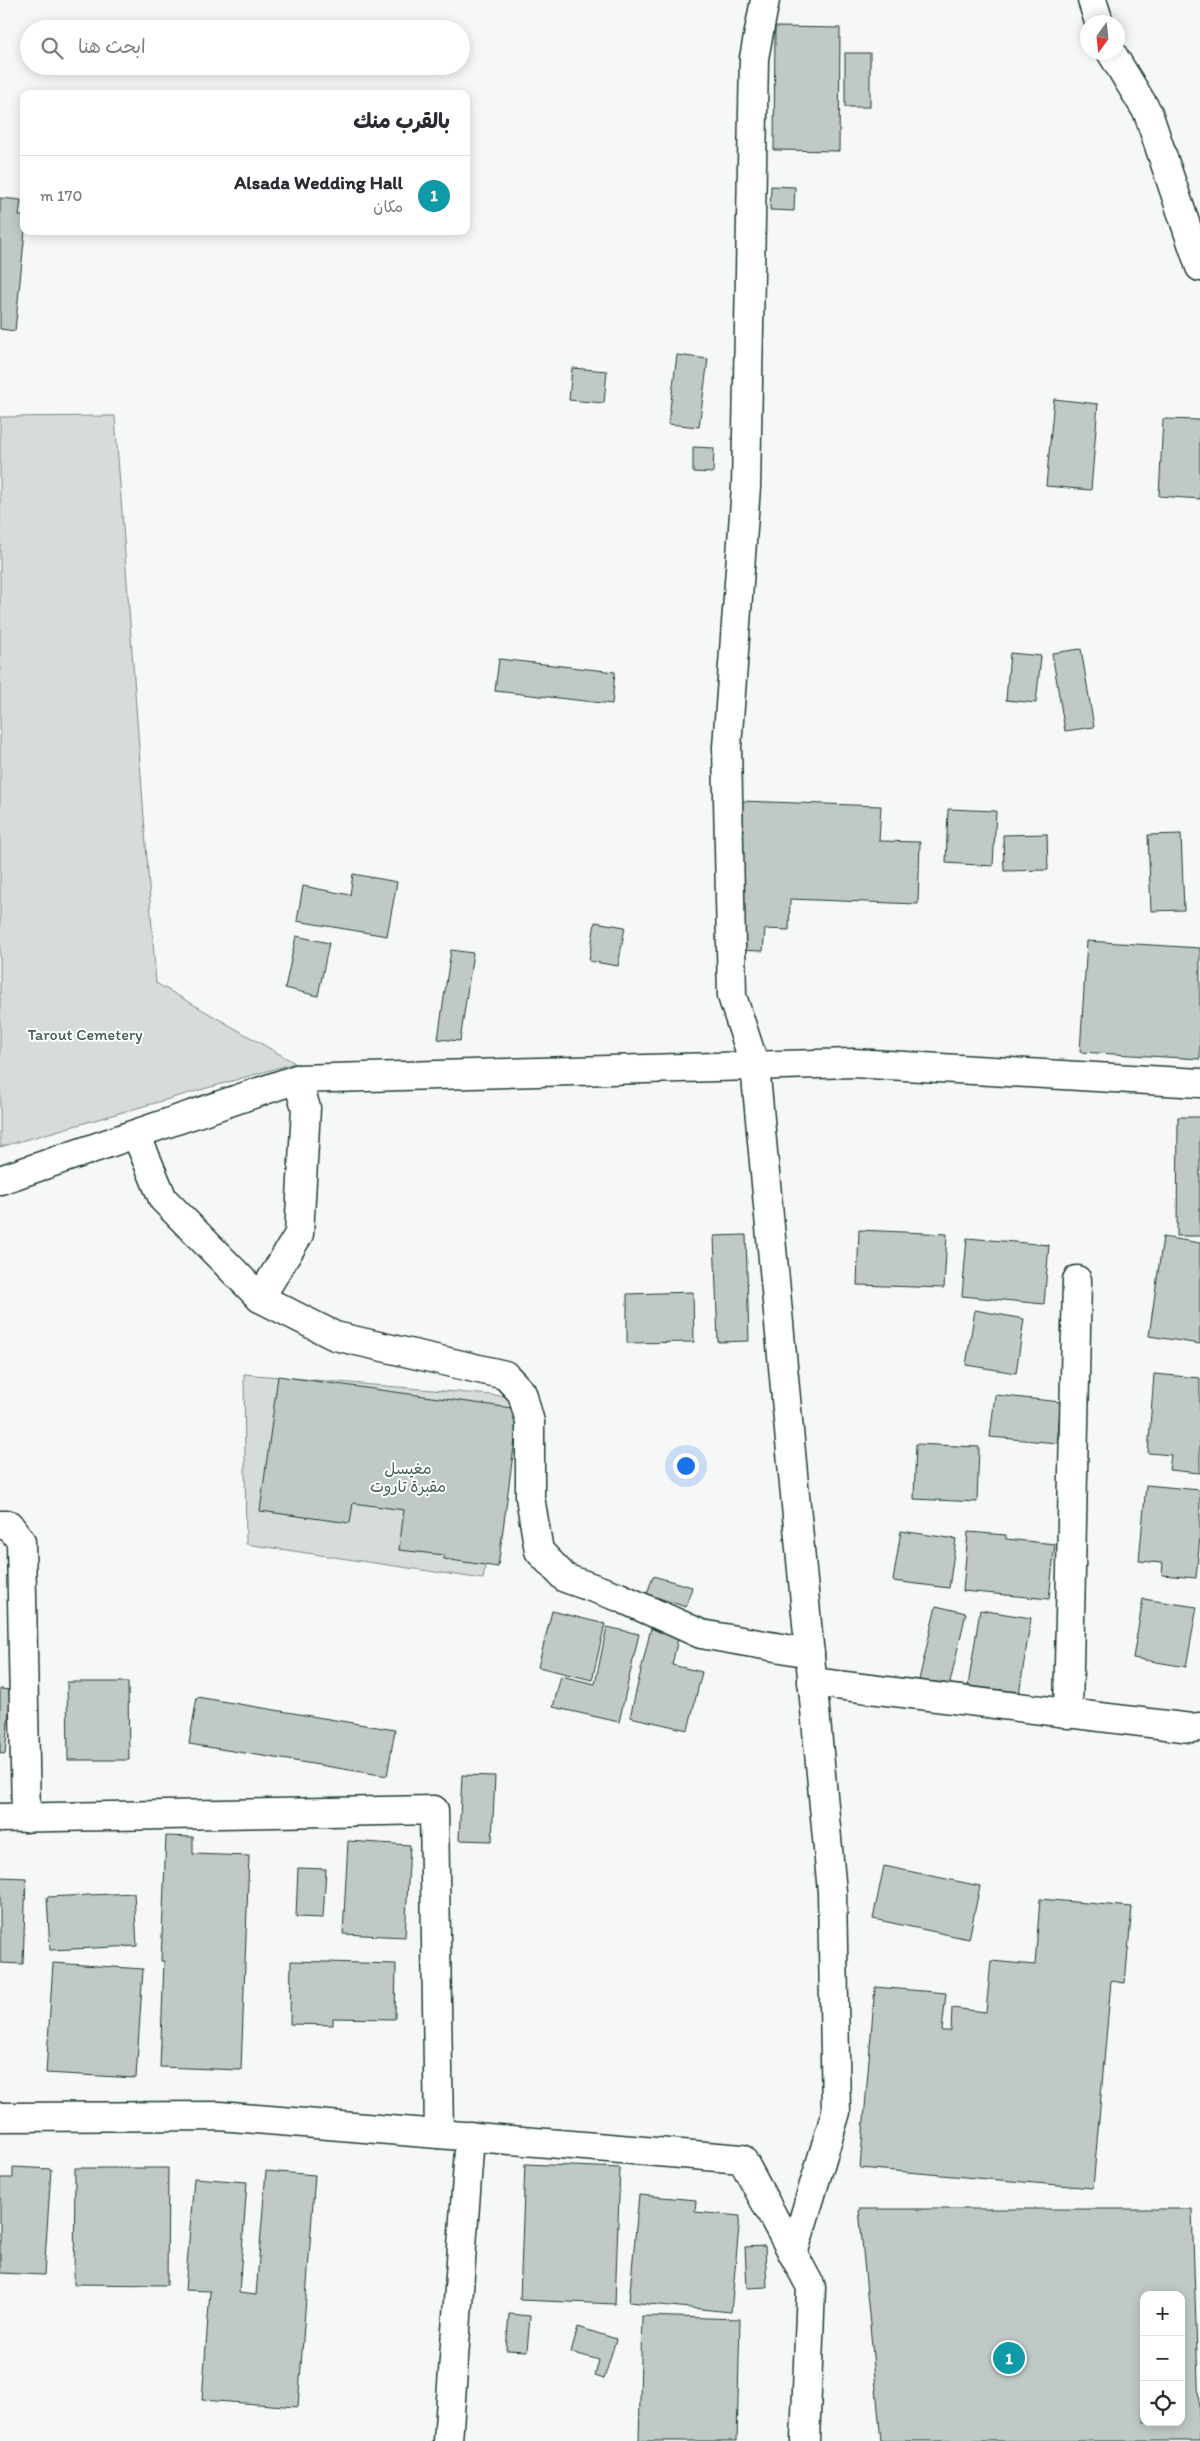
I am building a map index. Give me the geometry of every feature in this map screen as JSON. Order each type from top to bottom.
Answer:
[{"type":"street","points":[[765,0],[754,58],[746,487],[726,747],[732,996],[755,1066],[832,1892],[836,2112],[793,2254]]},
{"type":"street","points":[[1092,0],[1097,15]]},
{"type":"street","points":[[1116,60],[1148,113],[1200,267]]},
{"type":"street","points":[[0,1180],[297,1079],[853,1063],[1200,1083]]},
{"type":"street","points":[[260,1298],[299,1234],[306,1108],[297,1079]]},
{"type":"street","points":[[136,1134],[163,1199],[260,1298],[335,1336],[505,1375],[522,1393],[530,1422],[530,1497],[538,1551],[565,1578],[619,1597],[701,1634],[810,1653]]},
{"type":"street","points":[[1068,1714],[1077,1280]]},
{"type":"street","points":[[0,1525],[9,1525],[21,1541],[13,1818],[434,1810],[439,2134]]},
{"type":"street","points":[[812,1682],[1068,1714],[1191,1728],[1200,1727]]},
{"type":"street","points":[[0,2117],[219,2116],[742,2158],[811,2287],[805,2441]]},
{"type":"street","points":[[448,2441],[470,2136]]},
{"type":"green space","name":"Tarout Cemetery","points":[[115,416],[156,983],[295,1063],[0,1147],[0,417]]},
{"type":"green space","name":"مغيسل مقبرة تاروت","points":[[244,1374],[515,1397],[483,1579],[246,1544]]},
{"type":"building","points":[[775,27],[840,28],[839,151],[774,150]]},
{"type":"building","points":[[845,53],[870,53],[870,107],[845,107]]},
{"type":"building","points":[[771,186],[795,187],[794,211],[770,210]]},
{"type":"building","points":[[0,198],[20,200],[20,235],[25,235],[15,331],[0,329]]},
{"type":"building","points":[[677,355],[708,359],[699,427],[668,424]]},
{"type":"building","points":[[572,368],[607,371],[604,403],[569,400]]},
{"type":"building","points":[[1054,399],[1098,404],[1091,490],[1046,486]]},
{"type":"building","points":[[1163,419],[1200,420],[1200,499],[1159,496]]},
{"type":"building","points":[[693,447],[714,448],[713,473],[693,472]]},
{"type":"building","points":[[1081,649],[1094,727],[1065,731],[1052,653]]},
{"type":"building","points":[[1010,653],[1041,656],[1036,703],[1006,700]]},
{"type":"building","points":[[499,659],[615,672],[612,704],[495,691]]},
{"type":"building","points":[[741,801],[881,806],[879,841],[920,842],[918,904],[790,899],[789,930],[765,929],[763,951],[736,950]]},
{"type":"building","points":[[948,809],[996,811],[993,866],[946,863]]},
{"type":"building","points":[[1047,834],[1048,870],[1004,871],[1003,835]]},
{"type":"building","points":[[1181,834],[1184,910],[1151,911],[1148,835]]},
{"type":"building","points":[[353,874],[397,882],[387,936],[297,921],[303,886],[350,895]]},
{"type":"building","points":[[595,922],[625,927],[618,966],[589,961]]},
{"type":"building","points":[[296,936],[329,943],[318,996],[285,988]]},
{"type":"building","points":[[1087,941],[1200,948],[1200,1059],[1080,1052]]},
{"type":"building","points":[[451,950],[473,953],[460,1041],[438,1039]]},
{"type":"building","points":[[1178,1117],[1200,1117],[1200,1236],[1177,1236]]},
{"type":"building","points":[[859,1230],[947,1234],[944,1288],[857,1285]]},
{"type":"building","points":[[746,1235],[749,1341],[718,1342],[714,1236]]},
{"type":"building","points":[[1163,1237],[1200,1243],[1200,1344],[1149,1336]]},
{"type":"building","points":[[967,1238],[1049,1245],[1044,1304],[962,1296]]},
{"type":"building","points":[[693,1292],[694,1342],[627,1343],[627,1294]]},
{"type":"building","points":[[975,1310],[1024,1319],[1016,1373],[966,1365]]},
{"type":"building","points":[[1154,1374],[1200,1378],[1200,1473],[1169,1470],[1171,1455],[1148,1453]]},
{"type":"building","name":"مغيسل مقبرة تاروت","points":[[278,1376],[519,1409],[498,1567],[444,1559],[444,1555],[399,1550],[404,1510],[353,1503],[350,1523],[260,1511]]},
{"type":"building","points":[[995,1395],[1061,1402],[1057,1443],[990,1437]]},
{"type":"building","points":[[916,1444],[979,1447],[977,1502],[914,1499]]},
{"type":"building","points":[[1146,1485],[1200,1490],[1200,1537],[1196,1578],[1162,1575],[1163,1563],[1139,1561]]},
{"type":"building","points":[[901,1531],[956,1539],[949,1588],[893,1581]]},
{"type":"building","points":[[968,1532],[1006,1535],[1006,1539],[1055,1544],[1049,1599],[963,1591]]},
{"type":"building","points":[[653,1576],[692,1587],[686,1607],[647,1594]]},
{"type":"building","points":[[1143,1599],[1197,1607],[1186,1667],[1133,1658]]},
{"type":"building","points":[[936,1606],[966,1613],[949,1687],[919,1680]]},
{"type":"building","points":[[980,1610],[1031,1618],[1019,1694],[968,1686]]},
{"type":"building","points":[[552,1611],[605,1624],[592,1680],[538,1667]]},
{"type":"building","points":[[607,1627],[639,1634],[619,1722],[553,1707],[561,1676],[595,1684]]},
{"type":"building","points":[[651,1628],[679,1634],[672,1665],[702,1672],[688,1730],[630,1717]]},
{"type":"building","points":[[67,1682],[128,1682],[129,1760],[68,1760]]},
{"type":"building","points":[[0,1689],[11,1690],[5,1754],[0,1753]]},
{"type":"building","points":[[197,1697],[395,1730],[387,1776],[189,1744]]},
{"type":"building","points":[[462,1775],[495,1776],[492,1841],[459,1840]]},
{"type":"building","points":[[166,1836],[193,1837],[193,1854],[249,1856],[241,2070],[160,2067],[164,1961],[161,1961]]},
{"type":"building","points":[[348,1841],[410,1845],[405,1937],[343,1934]]},
{"type":"building","points":[[884,1866],[980,1886],[969,1939],[873,1919]]},
{"type":"building","points":[[298,1868],[326,1869],[323,1918],[296,1917]]},
{"type":"building","points":[[0,1877],[26,1878],[23,1964],[0,1963]]},
{"type":"building","points":[[134,1893],[137,1946],[50,1950],[47,1897]]},
{"type":"building","points":[[1040,1899],[1132,1907],[1125,1983],[1111,1981],[1093,2188],[860,2168],[875,1987],[946,1993],[942,2031],[951,2031],[952,2008],[986,2012],[991,1961],[1035,1965]]},
{"type":"building","points":[[291,1961],[396,1964],[395,2019],[333,2018],[333,2025],[290,2024]]},
{"type":"building","points":[[53,1963],[143,1969],[136,2078],[46,2073]]},
{"type":"building","points":[[525,2164],[620,2168],[615,2304],[520,2300]]},
{"type":"building","points":[[13,2167],[51,2169],[44,2275],[0,2273],[0,2178],[13,2178]]},
{"type":"building","points":[[75,2168],[168,2168],[167,2285],[74,2284]]},
{"type":"building","points":[[266,2171],[315,2175],[298,2407],[202,2400],[210,2291],[185,2290],[194,2178],[247,2182],[239,2293],[256,2295]]},
{"type":"building","points":[[639,2195],[696,2200],[695,2212],[740,2216],[731,2312],[629,2302]]},
{"type":"building","points":[[859,2209],[1192,2209],[1200,2441],[881,2441]]},
{"type":"building","points":[[765,2246],[767,2287],[747,2288],[745,2247]]},
{"type":"building","points":[[509,2314],[530,2316],[527,2351],[506,2350]]},
{"type":"building","points":[[642,2316],[740,2319],[737,2441],[639,2441]]},
{"type":"building","points":[[578,2327],[616,2339],[604,2379],[595,2376],[599,2360],[571,2352]]},
{"type":"place","name":"Alsada Wedding Hall","points":[[1009,2358]]}]
